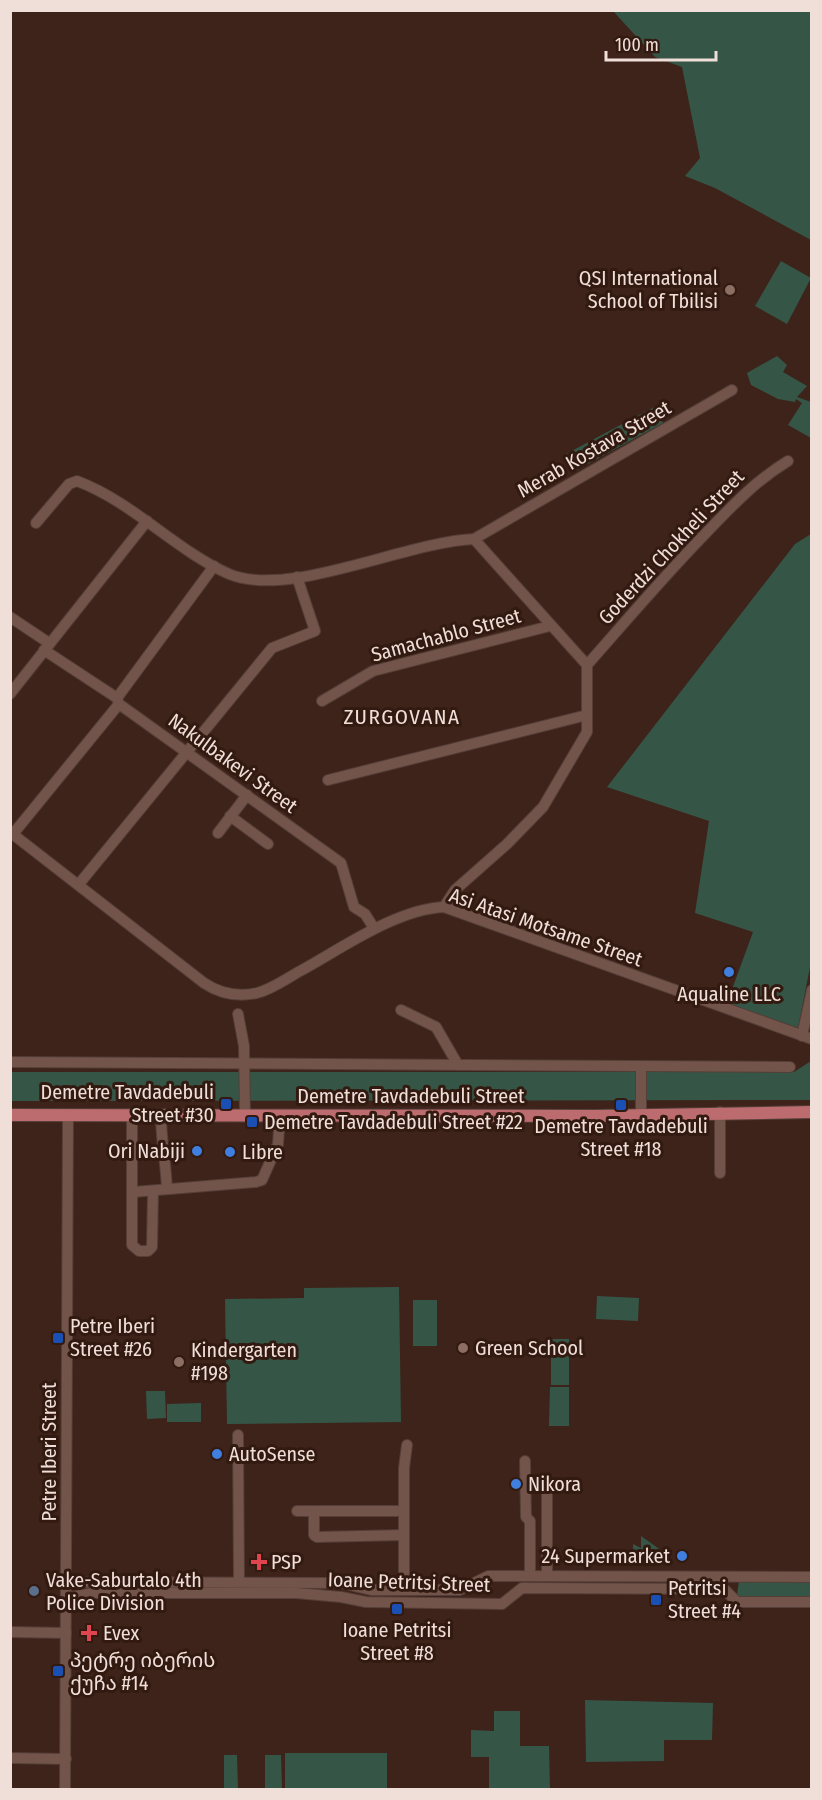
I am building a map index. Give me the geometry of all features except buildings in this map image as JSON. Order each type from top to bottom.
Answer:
[{"type":"main road","name":"Demetre Tavdadebuli Street","points":[[10,1115],[812,1112]]},
{"type":"street","name":"Merab Kostava Street","points":[[474,539],[732,390]]},
{"type":"street","name":"Goderdzi Chokheli Street","points":[[587,665],[760,478],[788,461]]},
{"type":"street","points":[[36,523],[69,484],[77,482],[147,521],[214,566],[244,579],[282,581],[352,566],[437,542],[474,539],[587,665],[587,732],[543,807],[507,844],[455,890],[444,907]]},
{"type":"street","points":[[10,694],[147,521]]},
{"type":"street","points":[[12,833],[118,701],[214,566]]},
{"type":"street","points":[[79,884],[185,751],[272,648],[315,630],[297,577]]},
{"type":"street","name":"Nakulbakevi Street","points":[[10,617],[46,647],[185,751],[341,863],[354,907],[365,914],[374,928]]},
{"type":"street","name":"Samachablo Street","points":[[322,701],[373,671],[550,626]]},
{"type":"street","points":[[328,780],[587,716]]},
{"type":"street","points":[[218,833],[247,795]]},
{"type":"street","points":[[230,816],[268,844]]},
{"type":"street","name":"Asi Atasi Motsame Street","points":[[12,833],[204,983],[225,993],[243,995],[270,988],[374,928],[444,907],[807,1037]]},
{"type":"street","points":[[807,1037],[812,990]]},
{"type":"street","points":[[401,1011],[436,1027],[458,1065]]},
{"type":"street","points":[[238,1014],[244,1063],[245,1115]]},
{"type":"street","name":"Demetre Tavdadebuli Street","points":[[10,1062],[790,1067]]},
{"type":"street","points":[[641,1066],[641,1114]]},
{"type":"street","points":[[720,1112],[720,1173]]},
{"type":"street","name":"Petre Iberi Street","points":[[65,1790],[68,1115]]},
{"type":"street","points":[[132,1115],[132,1245],[138,1251],[148,1251],[152,1245],[153,1191]]},
{"type":"street","points":[[161,1115],[161,1147],[166,1159],[167,1189]]},
{"type":"street","points":[[133,1192],[262,1180],[278,1144],[280,1115]]},
{"type":"street","points":[[238,1435],[239,1582]]},
{"type":"street","points":[[404,1590],[407,1445]]},
{"type":"street","points":[[525,1461],[526,1517],[530,1521],[526,1576],[522,1588],[724,1589],[737,1602],[812,1602]]},
{"type":"street","points":[[547,1482],[547,1576]]},
{"type":"street","points":[[297,1511],[404,1511]]},
{"type":"street","points":[[314,1511],[314,1535],[317,1537],[404,1535]]},
{"type":"street","name":"Ioane Petritsi Street","points":[[66,1582],[222,1588],[296,1588],[310,1582],[347,1583],[371,1590],[460,1590],[474,1580],[488,1576],[812,1577]]},
{"type":"street","points":[[510,1576],[510,1599]]},
{"type":"street","points":[[596,1576],[596,1588]]},
{"type":"street","points":[[732,1595],[731,1584],[738,1577]]},
{"type":"street","name":"Ioane Petritsi Street","points":[[66,1598],[93,1593],[222,1588],[239,1582],[296,1588],[309,1596],[341,1597],[366,1602],[502,1604],[522,1588]]},
{"type":"street","points":[[309,1596],[306,1593],[306,1586],[310,1582]]},
{"type":"street","points":[[341,1597],[346,1594],[347,1583]]},
{"type":"street","points":[[347,1583],[353,1599]]},
{"type":"street","points":[[10,1632],[66,1633]]},
{"type":"street","points":[[10,1758],[66,1759]]},
{"type":"green space","points":[[613,11],[811,11],[811,240],[715,188],[685,176],[700,158],[682,67],[655,57]]},
{"type":"green space","points":[[781,261],[811,278],[787,324],[755,306]]},
{"type":"green space","points":[[777,356],[787,365],[783,372],[807,386],[797,397],[811,402],[811,438],[788,425],[802,403],[796,399],[795,402],[778,399],[751,385],[747,373]]},
{"type":"green space","points":[[654,407],[663,423],[575,471],[566,454]]},
{"type":"green space","points":[[811,534],[812,957],[798,1028],[727,1003],[753,932],[695,913],[709,821],[607,787],[795,544]]},
{"type":"green space","points":[[811,1061],[812,1100],[11,1101],[10,1072],[794,1072]]},
{"type":"green space","points":[[399,1287],[401,1422],[227,1424],[225,1299],[304,1298],[304,1288]]},
{"type":"green space","points":[[597,1296],[639,1298],[638,1321],[596,1319]]},
{"type":"green space","points":[[413,1300],[437,1300],[437,1346],[413,1346]]},
{"type":"green space","points":[[551,1339],[569,1339],[569,1385],[551,1385]]},
{"type":"green space","points":[[550,1387],[569,1387],[569,1426],[549,1426]]},
{"type":"green space","points":[[146,1391],[165,1391],[166,1418],[147,1419]]},
{"type":"green space","points":[[201,1403],[201,1422],[167,1422],[167,1404]]},
{"type":"green space","points":[[641,1536],[669,1556],[669,1561],[662,1561],[661,1552],[658,1549],[651,1550],[651,1561],[633,1561],[633,1544],[641,1548]]},
{"type":"green space","points":[[811,1580],[811,1600],[742,1599],[737,1595],[739,1581]]},
{"type":"green space","points":[[585,1700],[713,1703],[712,1740],[664,1740],[664,1761],[586,1762]]},
{"type":"green space","points":[[494,1711],[520,1711],[520,1746],[549,1746],[550,1789],[489,1789],[489,1757],[471,1757],[471,1730],[494,1731]]},
{"type":"green space","points":[[285,1753],[387,1753],[387,1789],[285,1789]]},
{"type":"green space","points":[[224,1755],[237,1755],[238,1789],[224,1789]]},
{"type":"green space","points":[[265,1755],[281,1755],[282,1789],[265,1789]]},
{"type":"place","name":"QSI International School of Tbilisi","points":[[730,290]]},
{"type":"place","name":"Aqualine LLC","points":[[729,972]]},
{"type":"place","name":"Demetre Tavdadebuli Street #30","points":[[226,1104]]},
{"type":"place","name":"Demetre Tavdadebuli Street #18","points":[[621,1105]]},
{"type":"place","name":"Demetre Tavdadebuli Street #22","points":[[252,1122]]},
{"type":"place","name":"Ori Nabiji","points":[[197,1151]]},
{"type":"place","name":"Libre","points":[[230,1152]]},
{"type":"place","name":"Petre Iberi Street #26","points":[[58,1338]]},
{"type":"place","name":"Green School","points":[[463,1348]]},
{"type":"place","name":"Kindergarten #198","points":[[179,1362]]},
{"type":"place","name":"AutoSense","points":[[217,1454]]},
{"type":"place","name":"Nikora","points":[[516,1484]]},
{"type":"place","name":"24 Supermarket","points":[[682,1556]]},
{"type":"place","name":"PSP","points":[[259,1562]]},
{"type":"place","name":"Vake-Saburtalo 4th Police Division","points":[[34,1591]]},
{"type":"place","name":"Petritsi Street #4","points":[[656,1600]]},
{"type":"place","name":"Ioane Petritsi Street #8","points":[[397,1609]]},
{"type":"place","name":"Evex","points":[[89,1633]]},
{"type":"place","name":"პეტრე იბერის ქუჩა #14","points":[[58,1671]]},
{"type":"district","name":"ZURGOVANA","points":[[402,717]]}]
